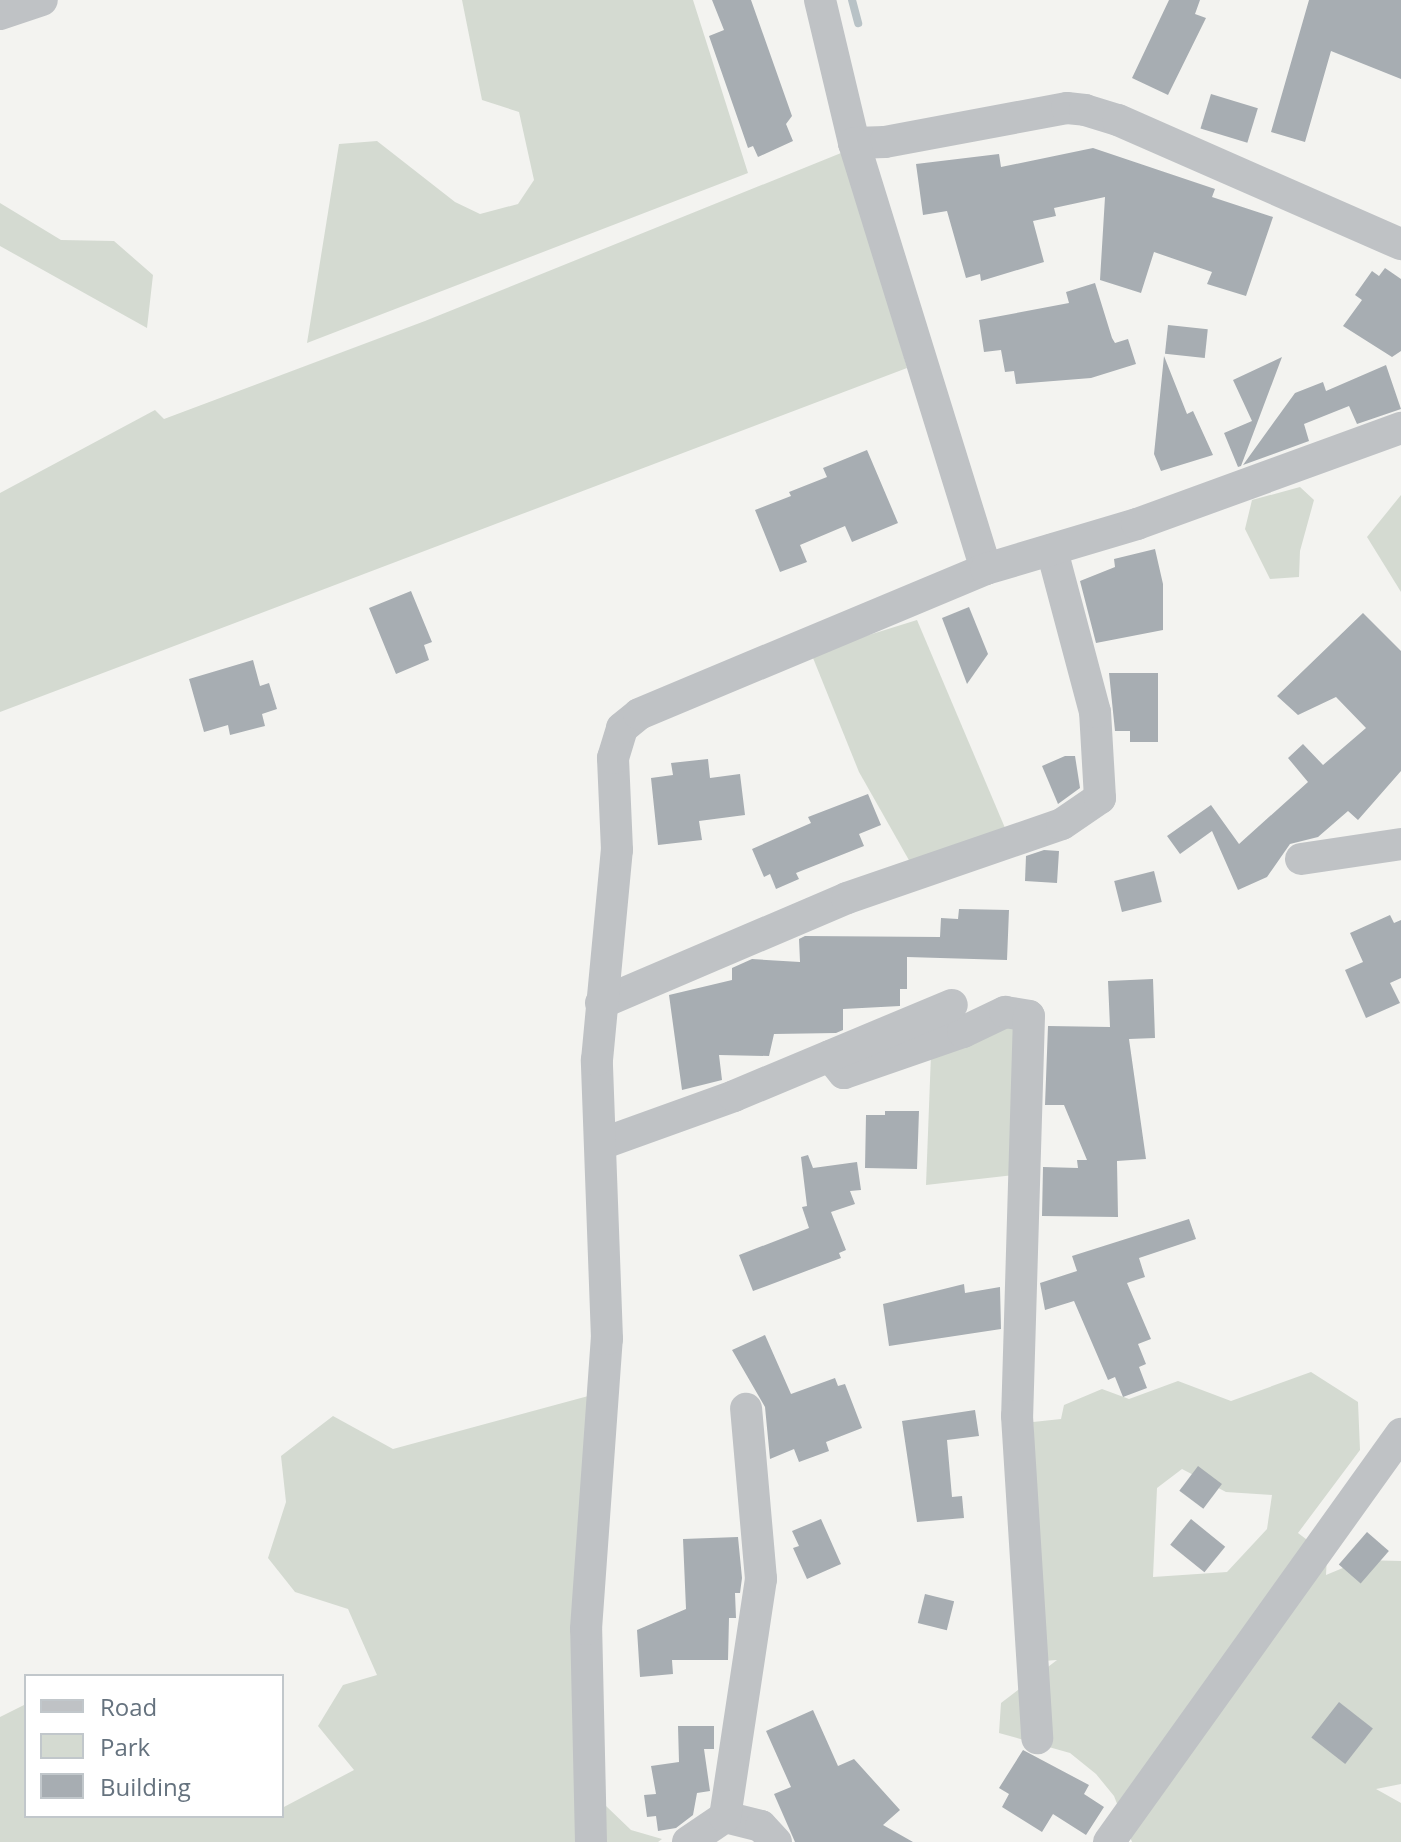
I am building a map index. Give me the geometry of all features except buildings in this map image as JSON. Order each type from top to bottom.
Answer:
[{"type":"street","points":[[0,14],[42,0]]},
{"type":"street","points":[[820,0],[854,143],[986,569]]},
{"type":"street","points":[[854,143],[885,142],[1067,108],[1085,110],[1401,244]]},
{"type":"street","points":[[591,1842],[586,1629],[607,1339],[597,1060],[617,850],[613,758],[622,728],[639,714],[986,569],[1052,550],[1401,428]]},
{"type":"street","points":[[601,1003],[847,898],[1062,824],[1100,798],[1095,712],[1052,550]]},
{"type":"street","points":[[1301,859],[1401,844]]},
{"type":"street","points":[[601,1144],[830,1056],[952,1005]]},
{"type":"street","points":[[830,1056],[844,1073],[963,1032],[1005,1012],[1029,1016],[1017,1416],[1037,1738]]},
{"type":"street","points":[[688,1842],[725,1817],[761,1579],[746,1409]]},
{"type":"street","points":[[1109,1842],[1401,1434]]},
{"type":"street","points":[[725,1817],[761,1826],[776,1842]]},
{"type":"green space","points":[[462,0],[693,0],[748,173],[307,343],[339,144],[377,141],[455,202],[480,214],[518,204],[534,180],[519,112],[482,100]]},
{"type":"green space","points":[[846,151],[907,368],[0,712],[0,493],[155,410],[164,419],[425,321]]},
{"type":"green space","points":[[0,203],[61,240],[114,241],[153,275],[147,328],[0,246]]},
{"type":"green space","points":[[1300,487],[1314,500],[1300,551],[1299,577],[1270,579],[1245,529],[1252,500]]},
{"type":"green space","points":[[1401,495],[1401,592],[1367,537]]},
{"type":"green space","points":[[917,620],[1008,835],[910,862],[859,772],[811,653]]},
{"type":"green space","points":[[1019,1020],[1014,1175],[926,1185],[931,1054]]},
{"type":"green space","points":[[1311,1372],[1358,1402],[1360,1450],[1298,1533],[1327,1555],[1326,1575],[1362,1560],[1401,1561],[1401,1784],[1376,1789],[1401,1803],[1401,1842],[1132,1842],[1114,1796],[1096,1774],[1070,1753],[999,1733],[1001,1703],[1057,1660],[1043,1661],[1033,1422],[1061,1419],[1064,1405],[1102,1389],[1129,1399],[1178,1381],[1231,1401]],"holes":[[[1182,1469],[1226,1492],[1272,1495],[1267,1529],[1227,1572],[1153,1577],[1157,1488]]]},
{"type":"green space","points":[[592,1395],[577,1813],[606,1806],[631,1830],[662,1839],[658,1842],[0,1842],[0,1717],[24,1705],[24,1818],[284,1818],[284,1807],[354,1770],[318,1726],[343,1685],[377,1675],[348,1609],[295,1592],[268,1558],[286,1502],[281,1456],[333,1416],[393,1449]]},
{"type":"waterway","points":[[852,0],[858,23]]}]
